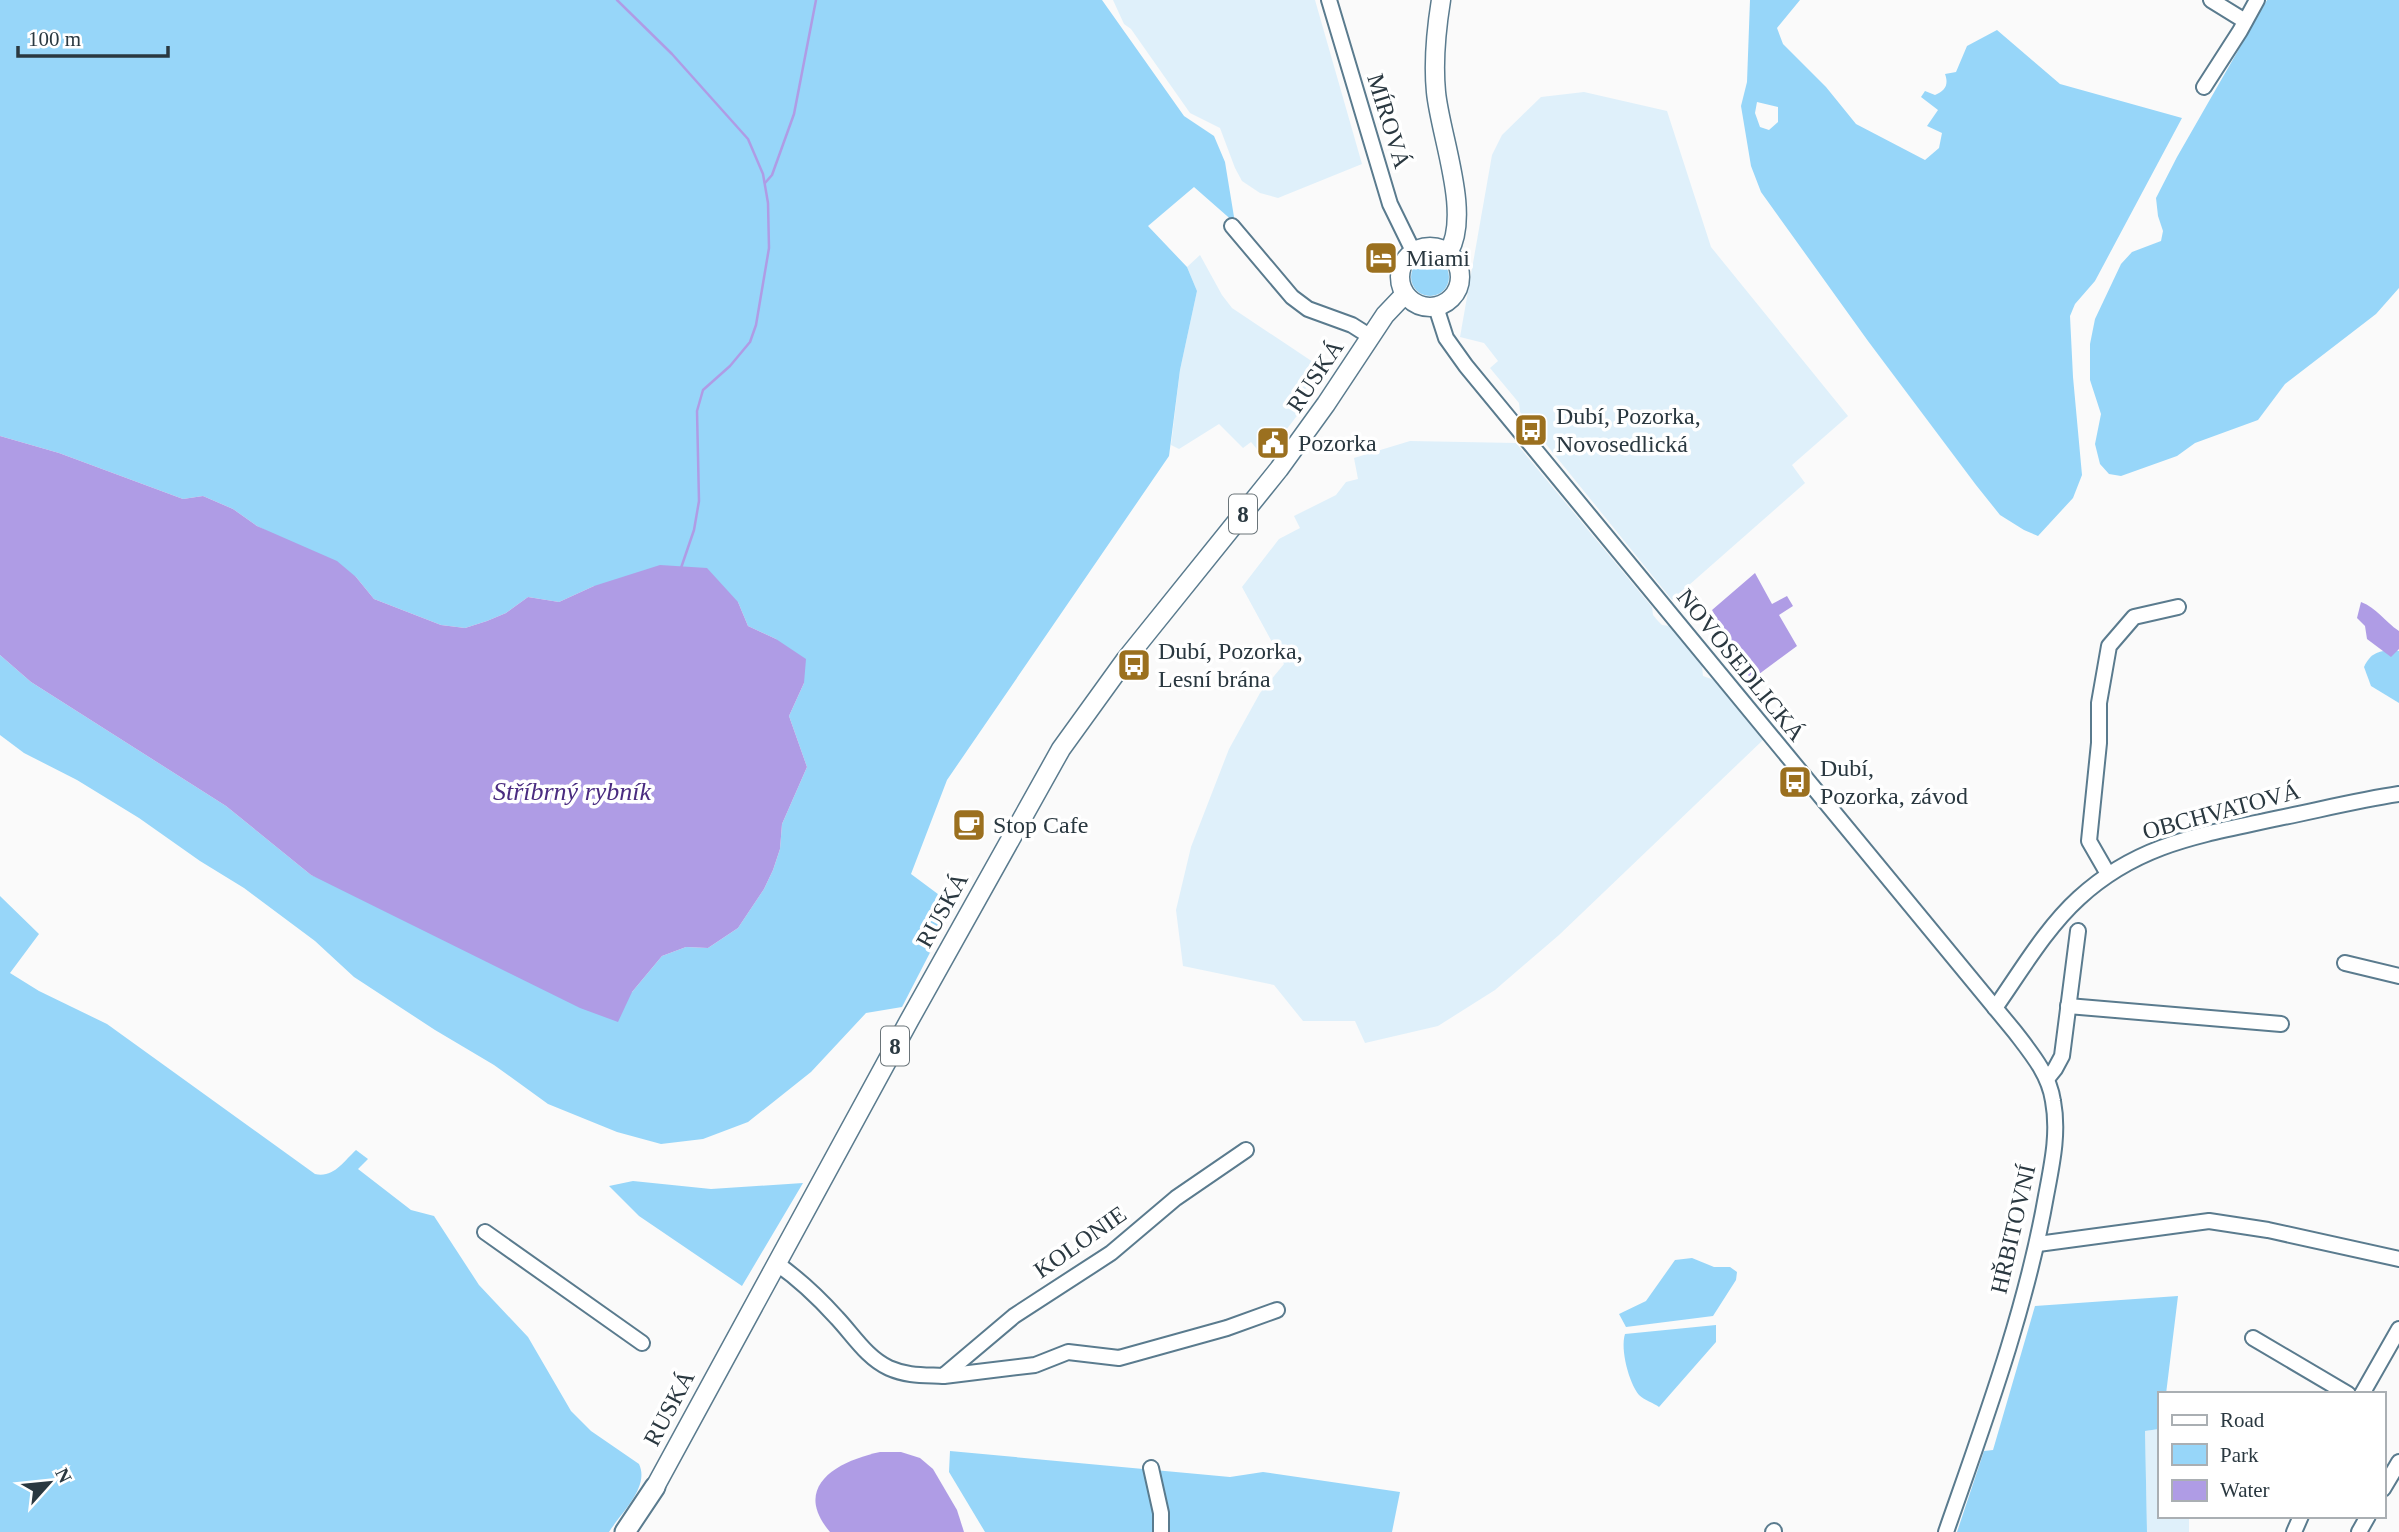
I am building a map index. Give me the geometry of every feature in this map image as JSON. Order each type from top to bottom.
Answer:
[{"type":"highway","name":"8","points":[[625,1532],[654,1487]]},
{"type":"highway","name":"8","points":[[632,1532],[654,1487]]},
{"type":"main road","points":[[1441,0],[1436,51],[1436,94],[1453,178],[1456,212],[1455,237],[1448,253]]},
{"type":"main road","points":[[1433,247],[1448,253],[1455,260],[1460,279],[1453,297],[1436,307],[1419,305],[1405,294],[1401,286],[1401,268],[1405,260],[1413,251],[1433,247]]},
{"type":"main road","name":"RUSKÁ","points":[[654,1487],[1061,749],[1141,639],[1279,469],[1394,303],[1405,294]]},
{"type":"street","name":"MÍROVÁ","points":[[1329,0],[1390,204],[1413,251]]},
{"type":"street","points":[[2211,0],[2245,21]]},
{"type":"street","points":[[2204,87],[2257,0]]},
{"type":"street","points":[[1232,226],[1292,298],[1308,309],[1352,325],[1371,337]]},
{"type":"street","name":"NOVOSEDLICKÁ","points":[[1436,307],[1446,338],[1496,404],[2034,1057],[2047,1079]]},
{"type":"street","points":[[2108,874],[2090,841],[2099,743],[2099,703],[2109,646],[2134,617],[2178,607]]},
{"type":"street","name":"OBCHVATOVÁ","points":[[1994,1008],[2059,920],[2078,899],[2108,874],[2135,858],[2199,836],[2399,794]]},
{"type":"street","points":[[2047,1079],[2062,1056],[2078,931]]},
{"type":"street","points":[[2344,963],[2399,976]]},
{"type":"street","points":[[2068,1006],[2281,1024]]},
{"type":"street","name":"HŘBITOVNÍ","points":[[1946,1532],[1993,1392],[2038,1244],[2056,1138],[2053,1098],[2047,1079]]},
{"type":"street","name":"KOLONIE","points":[[943,1376],[1013,1316],[1111,1253],[1176,1198],[1246,1150]]},
{"type":"street","points":[[2038,1244],[2209,1221],[2268,1230],[2399,1259]]},
{"type":"street","points":[[485,1232],[642,1343]]},
{"type":"street","points":[[776,1263],[824,1304],[870,1355],[886,1367],[909,1375],[943,1376],[1035,1365],[1068,1352],[1119,1359],[1227,1328],[1277,1310]]},
{"type":"street","points":[[2363,1392],[2399,1329]]},
{"type":"street","points":[[2253,1338],[2345,1392]]},
{"type":"street","points":[[2385,1486],[2399,1462]]},
{"type":"street","points":[[1151,1468],[1161,1513],[1161,1532]]},
{"type":"shaded area","points":[[1113,0],[1315,0],[1362,164],[1278,198],[1260,193],[1242,181],[1220,128],[1190,113],[1131,29],[1124,24]]},
{"type":"shaded area","points":[[1584,92],[1667,111],[1711,247],[1848,416],[1792,465],[1805,483],[1672,600],[1520,412],[1519,403],[1490,368],[1498,361],[1484,343],[1460,337],[1492,155],[1502,135],[1541,97]]},
{"type":"shaded area","points":[[1200,255],[1232,308],[1325,370],[1314,385],[1310,383],[1296,401],[1303,408],[1269,452],[1266,460],[1251,442],[1243,448],[1219,424],[1179,449],[1171,445],[1180,370],[1197,291],[1187,267]]},
{"type":"shaded area","points":[[1410,441],[1516,443],[1652,607],[1653,615],[1658,621],[1662,625],[1670,626],[1702,666],[1703,676],[1714,680],[1763,740],[1559,935],[1495,990],[1438,1026],[1365,1043],[1355,1021],[1303,1021],[1274,985],[1183,966],[1176,910],[1191,847],[1229,749],[1260,693],[1284,664],[1242,587],[1279,539],[1300,528],[1294,516],[1336,495],[1346,482],[1358,479],[1354,458]]},
{"type":"shaded area","points":[[2158,1429],[2158,1518],[2189,1518],[2189,1532],[2147,1532],[2145,1431]]},
{"type":"green space","points":[[0,0],[1102,0],[1184,116],[1214,136],[1225,162],[1235,223],[1194,187],[1148,226],[1187,267],[1197,291],[1180,370],[1169,456],[947,780],[911,874],[954,906],[902,1007],[866,1013],[811,1072],[748,1122],[703,1139],[661,1144],[617,1132],[548,1104],[494,1065],[354,977],[315,941],[244,888],[139,818],[77,780],[24,753],[0,735],[0,655],[31,682],[226,806],[311,875],[632,992],[662,956],[686,947],[708,948],[738,928],[764,889],[773,870],[780,849],[782,824],[807,767],[789,716],[804,683],[776,639],[748,626],[738,602],[594,586],[559,602],[528,597],[506,613],[465,628],[441,625],[374,599],[356,577],[257,526],[233,509],[203,496],[183,499],[59,453],[0,436]]},
{"type":"green space","points":[[1750,0],[1800,0],[1777,28],[1783,44],[1826,87],[1856,124],[1925,160],[1939,148],[1942,133],[1927,126],[1938,110],[1921,97],[1925,91],[1935,95],[1941,92],[1946,84],[1945,74],[1956,72],[1967,46],[1997,30],[2060,84],[2182,118],[2095,281],[2075,304],[2070,316],[2082,475],[2073,498],[2038,536],[2000,515],[1868,341],[1761,192],[1751,166],[1741,106],[1747,82]],"holes":[[[1757,102],[1778,107],[1778,122],[1769,130],[1760,127],[1755,113]]]},
{"type":"green space","points":[[2267,0],[2399,0],[2399,288],[2376,314],[2285,384],[2258,420],[2195,443],[2177,456],[2121,476],[2109,474],[2100,464],[2095,444],[2101,414],[2090,380],[2090,344],[2095,319],[2121,264],[2132,252],[2161,241],[2163,231],[2156,198]]},
{"type":"green space","points":[[1430,258],[1444,263],[1449,277],[1444,291],[1430,296],[1416,291],[1411,277],[1416,263]]},
{"type":"green space","points":[[2399,651],[2399,703],[2371,686],[2364,667],[2376,653]]},
{"type":"green space","points":[[0,896],[39,934],[10,973],[39,991],[107,1024],[315,1174],[328,1174],[356,1150],[368,1159],[358,1169],[411,1210],[434,1216],[479,1285],[528,1337],[571,1411],[591,1431],[639,1464],[641,1482],[638,1491],[609,1532],[0,1532]]},
{"type":"green space","points":[[633,1181],[711,1189],[803,1183],[742,1286],[639,1216],[609,1186]]},
{"type":"green space","points":[[1692,1258],[1714,1267],[1730,1267],[1737,1272],[1736,1280],[1713,1316],[1626,1327],[1619,1314],[1646,1301],[1675,1260]]},
{"type":"green space","points":[[2178,1296],[2166,1392],[2158,1392],[2158,1429],[2145,1431],[2147,1532],[1957,1532],[1984,1451],[1993,1450],[2035,1306]]},
{"type":"green space","points":[[1716,1325],[1716,1342],[1659,1407],[1639,1395],[1626,1366],[1625,1334]]},
{"type":"green space","points":[[950,1451],[1230,1477],[1263,1472],[1400,1492],[1392,1532],[985,1532],[949,1472]]},
{"type":"water","name":"Stříbrný rybník","points":[[0,436],[59,453],[183,499],[203,496],[233,509],[257,526],[337,561],[356,577],[374,599],[441,625],[465,628],[506,613],[528,597],[559,602],[594,586],[660,565],[707,568],[738,602],[748,626],[776,639],[806,659],[804,683],[789,716],[807,767],[782,824],[780,849],[764,889],[738,928],[708,948],[686,947],[662,956],[632,992],[618,1022],[580,1008],[311,875],[226,806],[31,682],[0,655]]},
{"type":"water","points":[[1755,573],[1772,604],[1787,596],[1793,606],[1779,615],[1797,646],[1751,680],[1712,610]]},
{"type":"water","points":[[2361,602],[2399,631],[2399,649],[2391,657],[2367,639],[2365,626],[2357,618]]},
{"type":"water","points":[[880,1452],[901,1452],[920,1458],[933,1469],[957,1510],[964,1532],[830,1532],[819,1516],[815,1501],[818,1489],[835,1469]]},
{"type":"waterway","points":[[617,0],[672,54],[748,139],[763,174],[768,203],[769,248],[756,325],[750,342],[730,366],[703,390],[697,411],[699,501],[694,530],[681,568]]},
{"type":"waterway","points":[[765,183],[772,175],[794,114],[816,0]]},
{"type":"place","name":"Miami","points":[[1381,258]]},
{"type":"place","name":"Dubí, Pozorka, Novosedlická","points":[[1531,430]]},
{"type":"place","name":"Pozorka","points":[[1273,443]]},
{"type":"place","name":"Dubí, Pozorka, Lesní brána","points":[[1134,665]]},
{"type":"place","name":"Dubí, Pozorka, závod","points":[[1795,782]]},
{"type":"place","name":"Stop Cafe","points":[[969,825]]}]
